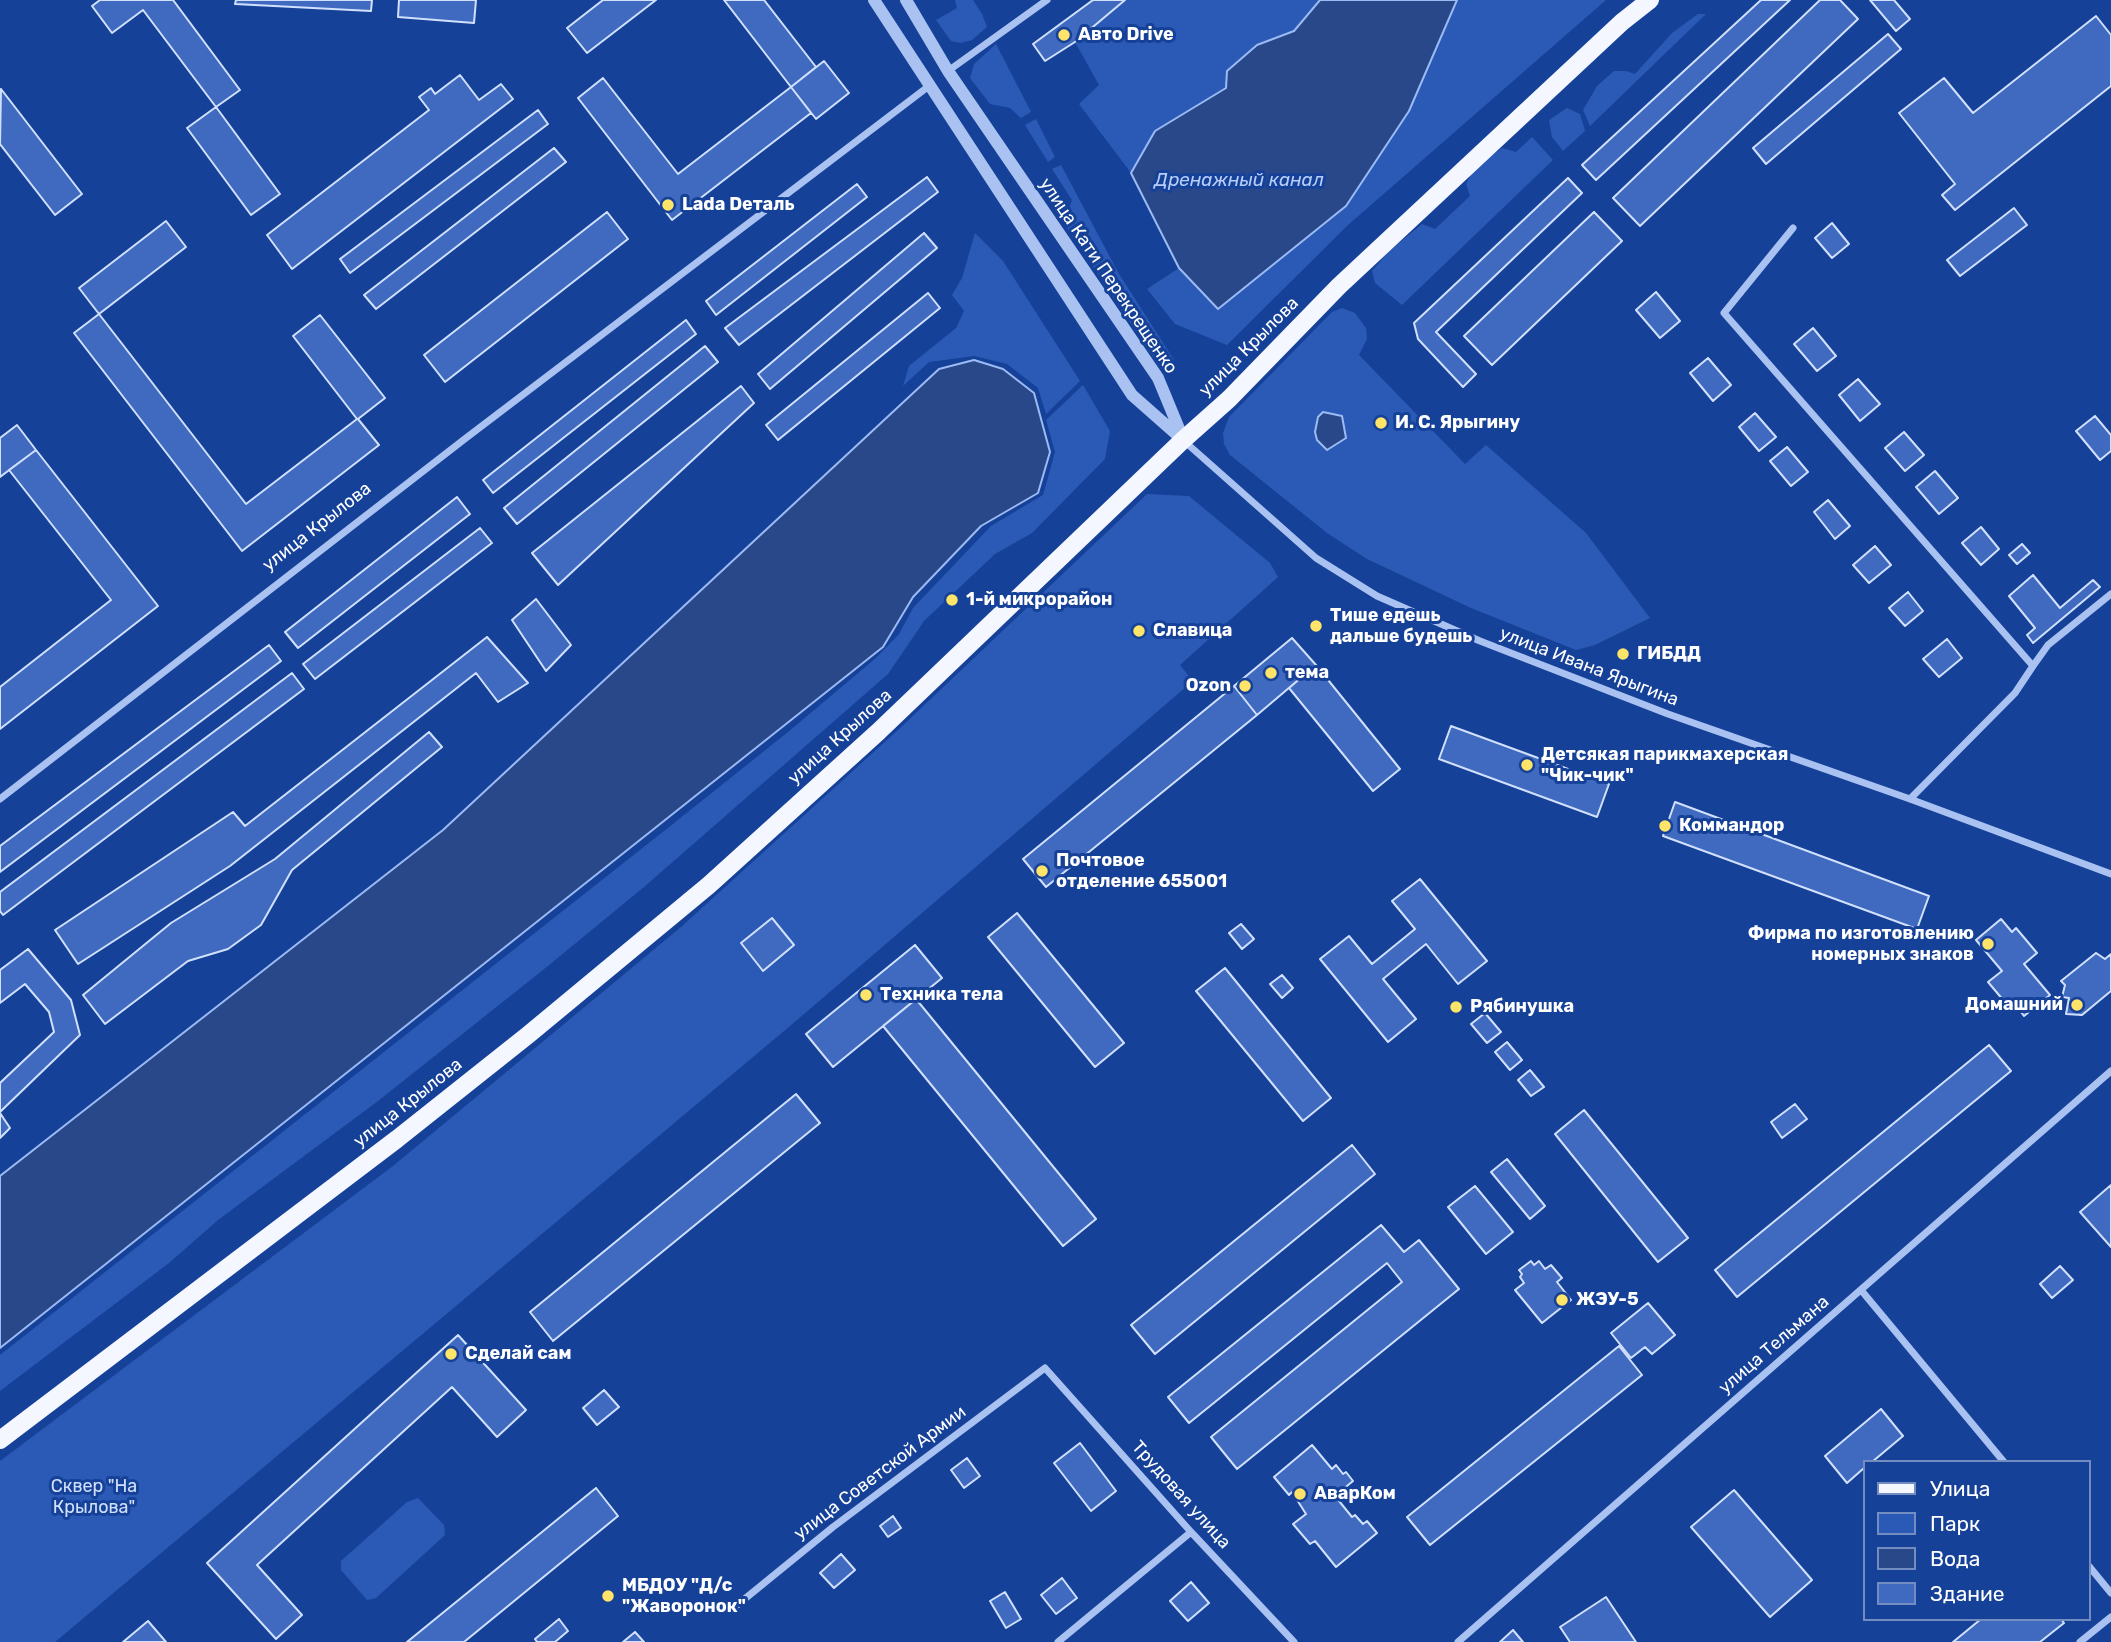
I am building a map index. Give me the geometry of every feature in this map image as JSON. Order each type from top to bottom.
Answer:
[{"type":"main road","name":"улица Крылова","points":[[0,1440],[397,1139],[709,885],[878,732],[1229,399],[1339,286],[1622,22],[1650,0]]},
{"type":"street","points":[[874,0],[1132,395],[1183,440]]},
{"type":"street","name":"улица Кати Перекрещенко","points":[[906,0],[948,71],[1158,378],[1183,440]]},
{"type":"street","points":[[948,71],[1047,0]]},
{"type":"street","name":"улица Крылова","points":[[0,799],[466,438],[929,86]]},
{"type":"street","points":[[1793,228],[1724,313],[2033,666]]},
{"type":"street","name":"улица Ивана Ярыгина","points":[[1183,440],[1316,558],[1377,596],[1480,641],[1668,714],[1910,799],[2111,874]]},
{"type":"street","points":[[1910,799],[2015,693],[2048,645],[2111,594]]},
{"type":"street","name":"улица Тельмана","points":[[1458,1642],[2111,1071]]},
{"type":"street","points":[[1861,1290],[2002,1460]]},
{"type":"street","name":"Трудовая улица","points":[[1045,1368],[1191,1532],[1294,1642]]},
{"type":"street","name":"улица Советской Армии","points":[[736,1606],[833,1527],[1045,1368]]},
{"type":"street","points":[[1058,1642],[1191,1532]]},
{"type":"street","points":[[2090,1567],[2111,1593]]},
{"type":"street","points":[[2080,1642],[2111,1617]]},
{"type":"green space","points":[[955,0],[973,0],[982,14],[987,27],[972,40],[961,43],[951,41],[936,20],[957,8]]},
{"type":"green space","points":[[1125,0],[1320,0],[1294,31],[1257,45],[1226,88],[1155,131],[1131,173],[1079,104],[1099,85],[1075,42]]},
{"type":"green space","points":[[1457,0],[1606,0],[1348,225],[1227,345],[1175,324],[1147,289],[1179,268],[1218,309],[1409,111]]},
{"type":"green space","points":[[1698,14],[1706,14],[1590,126],[1583,110],[1597,86],[1614,71],[1635,74],[1672,33]]},
{"type":"green space","points":[[996,44],[1031,112],[1021,118],[1010,108],[990,104],[970,78],[974,64]]},
{"type":"green space","points":[[1567,108],[1580,114],[1585,131],[1563,151],[1552,137],[1549,120]]},
{"type":"green space","points":[[1036,119],[1055,157],[1048,162],[1025,125]]},
{"type":"green space","points":[[1532,137],[1553,160],[1402,305],[1375,283],[1372,271],[1388,252],[1422,224],[1435,229],[1470,196],[1466,184],[1471,174],[1485,160],[1502,148],[1516,152]]},
{"type":"green space","points":[[1061,165],[1119,274],[1174,360],[1161,369],[1064,223],[1072,200],[1052,169]]},
{"type":"green space","points":[[975,233],[1003,261],[1080,381],[1046,414],[1038,388],[1007,364],[974,356],[929,362],[903,386],[909,366],[956,328],[964,311],[952,295],[962,278]]},
{"type":"green space","points":[[1342,308],[1355,313],[1366,328],[1367,339],[1359,355],[1465,464],[1486,445],[1586,533],[1650,618],[1595,645],[1576,650],[1471,608],[1367,559],[1327,533],[1230,455],[1224,444],[1223,433],[1229,417],[1332,312]]},
{"type":"green space","points":[[1083,385],[1110,431],[1105,459],[1032,533],[995,554],[924,621],[888,674],[644,887],[543,970],[378,1101],[218,1220],[169,1263],[0,1391],[0,1355],[664,831],[876,658],[899,634],[913,608],[991,526],[1043,495],[1055,452],[1046,420]]},
{"type":"green space","name":"Сквер \"На Крылова\"","points":[[1147,494],[1189,496],[1270,563],[1278,577],[1180,665],[1193,681],[790,1026],[55,1642],[0,1642],[0,1461],[393,1166],[681,927],[898,730]]},
{"type":"green space","points":[[418,1498],[444,1525],[445,1535],[376,1598],[367,1600],[341,1570],[341,1561],[407,1502]]},
{"type":"water","name":"Дренажный канал","points":[[1320,0],[1457,0],[1409,111],[1346,206],[1218,309],[1179,268],[1131,173],[1155,131],[1226,88],[1227,71],[1257,45],[1294,31]]},
{"type":"water","points":[[974,360],[1003,369],[1034,393],[1050,452],[1038,493],[981,526],[913,597],[883,647],[0,1348],[0,1176],[443,830],[939,369]]},
{"type":"water","points":[[1323,412],[1342,416],[1346,438],[1327,450],[1317,440],[1315,432],[1318,417]]},
{"type":"building","points":[[100,0],[173,0],[240,90],[216,107],[143,10],[112,33],[92,6]]},
{"type":"building","points":[[236,0],[372,0],[371,11],[235,4]]},
{"type":"building","points":[[399,0],[476,0],[474,23],[398,17]]},
{"type":"building","points":[[603,0],[656,0],[587,53],[567,28]]},
{"type":"building","points":[[724,0],[764,0],[816,67],[791,87]]},
{"type":"building","points":[[1093,0],[1125,0],[1075,42],[1045,61],[1033,44]]},
{"type":"building","points":[[1761,0],[1790,0],[1596,180],[1582,165]]},
{"type":"building","points":[[1820,0],[1840,0],[1858,19],[1640,226],[1613,198]]},
{"type":"building","points":[[1870,0],[1894,0],[1910,19],[1896,31]]},
{"type":"building","points":[[2096,16],[2111,35],[2111,86],[1955,210],[1942,195],[1955,184],[1899,113],[1944,78],[1973,113]]},
{"type":"building","points":[[1888,34],[1901,49],[1766,164],[1753,148]]},
{"type":"building","points":[[824,61],[849,93],[816,119],[791,87]]},
{"type":"building","points":[[460,75],[479,100],[501,84],[513,99],[292,269],[267,235],[429,110],[419,97],[431,88],[435,94]]},
{"type":"building","points":[[603,78],[678,174],[791,87],[811,113],[672,220],[578,98]]},
{"type":"building","points":[[1,89],[82,194],[55,215],[0,144]]},
{"type":"building","points":[[216,107],[280,194],[251,215],[187,128]]},
{"type":"building","points":[[538,110],[548,124],[350,273],[340,259]]},
{"type":"building","points":[[554,148],[566,162],[376,309],[364,295]]},
{"type":"building","points":[[927,177],[938,192],[739,345],[725,328]]},
{"type":"building","points":[[1568,178],[1582,193],[1436,332],[1476,374],[1463,387],[1418,339],[1414,323]]},
{"type":"building","points":[[857,184],[867,197],[716,315],[706,301]]},
{"type":"building","points":[[2014,208],[2027,225],[1960,276],[1947,260]]},
{"type":"building","points":[[607,212],[628,239],[445,382],[424,355]]},
{"type":"building","points":[[1594,212],[1622,241],[1492,365],[1464,336]]},
{"type":"building","points":[[166,221],[186,247],[99,314],[79,288]]},
{"type":"building","points":[[1832,223],[1849,244],[1832,258],[1815,238]]},
{"type":"building","points":[[924,233],[937,248],[770,389],[758,374]]},
{"type":"building","points":[[1656,292],[1680,321],[1660,338],[1636,310]]},
{"type":"building","points":[[928,293],[940,308],[778,440],[766,425]]},
{"type":"building","points":[[99,314],[246,504],[357,419],[293,336],[320,315],[385,398],[358,419],[379,445],[242,551],[74,333]]},
{"type":"building","points":[[686,320],[696,334],[493,493],[483,480]]},
{"type":"building","points":[[1813,328],[1836,356],[1817,371],[1794,344]]},
{"type":"building","points":[[705,346],[718,362],[517,524],[504,508]]},
{"type":"building","points":[[1708,358],[1731,385],[1713,401],[1690,373]]},
{"type":"building","points":[[1858,379],[1880,404],[1860,421],[1839,395]]},
{"type":"building","points":[[741,386],[754,403],[558,585],[532,553]]},
{"type":"building","points":[[1755,413],[1776,437],[1759,451],[1739,427]]},
{"type":"building","points":[[2095,416],[2111,435],[2111,451],[2100,460],[2076,431]]},
{"type":"building","points":[[17,425],[36,450],[0,477],[0,438]]},
{"type":"building","points":[[1904,432],[1924,455],[1905,471],[1885,448]]},
{"type":"building","points":[[1787,447],[1808,472],[1791,486],[1770,461]]},
{"type":"building","points":[[36,450],[158,606],[0,729],[0,687],[111,600],[9,470]]},
{"type":"building","points":[[1935,471],[1958,498],[1939,514],[1916,487]]},
{"type":"building","points":[[457,497],[470,514],[298,648],[285,632]]},
{"type":"building","points":[[1828,500],[1850,526],[1835,539],[1814,512]]},
{"type":"building","points":[[1981,527],[1999,549],[1981,565],[1962,543]]},
{"type":"building","points":[[480,528],[492,543],[315,679],[303,664]]},
{"type":"building","points":[[2022,544],[2030,553],[2017,564],[2009,555]]},
{"type":"building","points":[[1875,546],[1891,565],[1869,583],[1853,565]]},
{"type":"building","points":[[2033,575],[2060,608],[2093,580],[2100,587],[2033,643],[2027,635],[2035,628],[2009,596]]},
{"type":"building","points":[[1908,592],[1923,611],[1905,626],[1889,608]]},
{"type":"building","points":[[536,599],[571,645],[546,671],[512,620]]},
{"type":"building","points":[[487,637],[528,683],[498,702],[476,673],[230,866],[78,964],[55,930],[233,812],[245,826]]},
{"type":"building","points":[[1292,638],[1316,665],[1257,715],[1234,686]]},
{"type":"building","points":[[1947,639],[1962,658],[1939,677],[1923,659]]},
{"type":"building","points":[[269,645],[281,661],[0,872],[0,846]]},
{"type":"building","points":[[1316,665],[1400,769],[1373,791],[1289,688]]},
{"type":"building","points":[[292,673],[304,689],[3,915],[0,911],[0,892]]},
{"type":"building","points":[[1234,686],[1257,715],[1046,887],[1023,859]]},
{"type":"building","points":[[1451,726],[1609,784],[1597,817],[1439,759]]},
{"type":"building","points":[[429,732],[442,747],[292,870],[261,925],[228,949],[188,961],[105,1024],[83,995],[171,923],[275,859]]},
{"type":"building","points":[[1675,802],[1929,896],[1917,929],[1663,836]]},
{"type":"building","points":[[1420,879],[1487,961],[1458,984],[1426,944],[1383,979],[1416,1019],[1388,1042],[1320,959],[1349,936],[1372,964],[1415,929],[1392,901]]},
{"type":"building","points":[[1017,913],[1124,1043],[1095,1067],[988,937]]},
{"type":"building","points":[[772,918],[794,945],[763,971],[741,943]]},
{"type":"building","points":[[2001,919],[2012,932],[2016,928],[2037,953],[2024,964],[2050,995],[2024,1016],[2014,1003],[2009,1007],[1988,982],[2002,971],[1976,940]]},
{"type":"building","points":[[1241,924],[1254,939],[1242,949],[1229,933]]},
{"type":"building","points":[[915,945],[942,978],[833,1067],[806,1034]]},
{"type":"building","points":[[28,949],[71,1000],[80,1035],[0,1112],[0,1083],[54,1032],[49,1012],[25,984],[0,1003],[0,970]]},
{"type":"building","points":[[2096,953],[2105,959],[2111,954],[2111,991],[2082,1015],[2066,1014],[2069,998],[2062,997],[2065,985],[2061,981]]},
{"type":"building","points":[[1225,968],[1331,1098],[1303,1121],[1196,991]]},
{"type":"building","points":[[1282,975],[1293,988],[1282,998],[1270,984]]},
{"type":"building","points":[[916,999],[1096,1219],[1063,1246],[883,1026]]},
{"type":"building","points":[[1485,1013],[1501,1032],[1487,1043],[1471,1024]]},
{"type":"building","points":[[1507,1042],[1522,1060],[1510,1070],[1495,1052]]},
{"type":"building","points":[[1989,1045],[2011,1071],[1737,1297],[1715,1270]]},
{"type":"building","points":[[1530,1070],[1544,1087],[1531,1096],[1518,1080]]},
{"type":"building","points":[[796,1094],[820,1123],[553,1341],[530,1312]]},
{"type":"building","points":[[1795,1104],[1807,1119],[1782,1138],[1771,1122]]},
{"type":"building","points":[[1584,1110],[1688,1238],[1658,1262],[1555,1134]]},
{"type":"building","points":[[0,1113],[10,1128],[0,1138]]},
{"type":"building","points":[[1352,1145],[1375,1174],[1155,1354],[1131,1325]]},
{"type":"building","points":[[1507,1159],[1545,1206],[1530,1219],[1491,1172]]},
{"type":"building","points":[[2111,1185],[2111,1247],[2080,1212]]},
{"type":"building","points":[[1475,1186],[1513,1232],[1486,1254],[1448,1207]]},
{"type":"building","points":[[1381,1225],[1404,1252],[1419,1240],[1459,1289],[1237,1469],[1211,1437],[1402,1282],[1387,1263],[1189,1423],[1168,1397]]},
{"type":"building","points":[[1531,1261],[1534,1265],[1539,1261],[1545,1269],[1551,1265],[1562,1278],[1557,1282],[1571,1300],[1542,1323],[1515,1290],[1524,1283],[1519,1270]]},
{"type":"building","points":[[2060,1266],[2073,1280],[2052,1298],[2040,1284]]},
{"type":"building","points":[[1648,1303],[1675,1335],[1652,1354],[1645,1347],[1631,1358],[1611,1333]]},
{"type":"building","points":[[458,1335],[526,1410],[497,1437],[452,1387],[257,1565],[302,1615],[276,1639],[207,1563]]},
{"type":"building","points":[[1619,1346],[1642,1375],[1430,1545],[1407,1517]]},
{"type":"building","points":[[604,1390],[619,1407],[597,1425],[583,1408]]},
{"type":"building","points":[[1881,1409],[1903,1436],[1874,1460],[1862,1460],[1862,1470],[1847,1483],[1825,1456]]},
{"type":"building","points":[[1080,1443],[1116,1491],[1091,1511],[1054,1463]]},
{"type":"building","points":[[1312,1445],[1332,1469],[1336,1465],[1353,1481],[1335,1496],[1352,1517],[1355,1515],[1363,1524],[1367,1521],[1377,1533],[1336,1567],[1315,1541],[1310,1544],[1293,1524],[1306,1514],[1292,1492],[1289,1495],[1274,1477]]},
{"type":"building","points":[[967,1458],[980,1476],[964,1488],[951,1470]]},
{"type":"building","points":[[596,1488],[618,1516],[464,1642],[407,1642]]},
{"type":"building","points":[[1734,1490],[1812,1580],[1770,1617],[1691,1527]]},
{"type":"building","points":[[893,1516],[901,1528],[888,1537],[880,1526]]},
{"type":"building","points":[[841,1554],[855,1570],[834,1588],[820,1573]]},
{"type":"building","points":[[1062,1578],[1077,1598],[1056,1614],[1041,1595]]},
{"type":"building","points":[[1191,1582],[1209,1603],[1188,1621],[1170,1601]]},
{"type":"building","points":[[1005,1592],[1021,1619],[1006,1628],[990,1601]]},
{"type":"building","points":[[1606,1597],[1636,1642],[1570,1642],[1560,1627]]},
{"type":"building","points":[[559,1619],[568,1631],[555,1642],[537,1642],[535,1639]]},
{"type":"building","points":[[148,1621],[166,1642],[123,1642]]},
{"type":"building","points":[[1979,1621],[2064,1623],[2040,1642],[1953,1642]]},
{"type":"building","points":[[1513,1630],[1523,1642],[1500,1642]]},
{"type":"building","points":[[635,1632],[644,1642],[623,1642]]},
{"type":"place","name":"Авто Drive","points":[[1064,35]]},
{"type":"place","name":"Lada Dеталь","points":[[668,205]]},
{"type":"place","name":"И. С. Ярыгину","points":[[1381,423]]},
{"type":"place","name":"1-й микрорайон","points":[[952,600]]},
{"type":"place","name":"Тише едешь дальше будешь","points":[[1316,626]]},
{"type":"place","name":"Славица","points":[[1139,631]]},
{"type":"place","name":"ГИБДД","points":[[1623,654]]},
{"type":"place","name":"тема","points":[[1271,673]]},
{"type":"place","name":"Ozon","points":[[1245,686]]},
{"type":"place","name":"Детсякая парикмахерская \"Чик-чик\"","points":[[1527,765]]},
{"type":"place","name":"Коммандор","points":[[1665,826]]},
{"type":"place","name":"Почтовое отделение 655001","points":[[1042,871]]},
{"type":"place","name":"Фирма по изготовлению номерных знаков","points":[[1988,944]]},
{"type":"place","name":"Техника тела","points":[[866,995]]},
{"type":"place","name":"Домашний","points":[[2077,1005]]},
{"type":"place","name":"Рябинушка","points":[[1456,1007]]},
{"type":"place","name":"ЖЭУ-5","points":[[1562,1300]]},
{"type":"place","name":"Сделай сам","points":[[451,1354]]},
{"type":"place","name":"АварКом","points":[[1300,1494]]},
{"type":"place","name":"МБДОУ \"Д/с \"Жаворонок\"","points":[[608,1596]]}]
